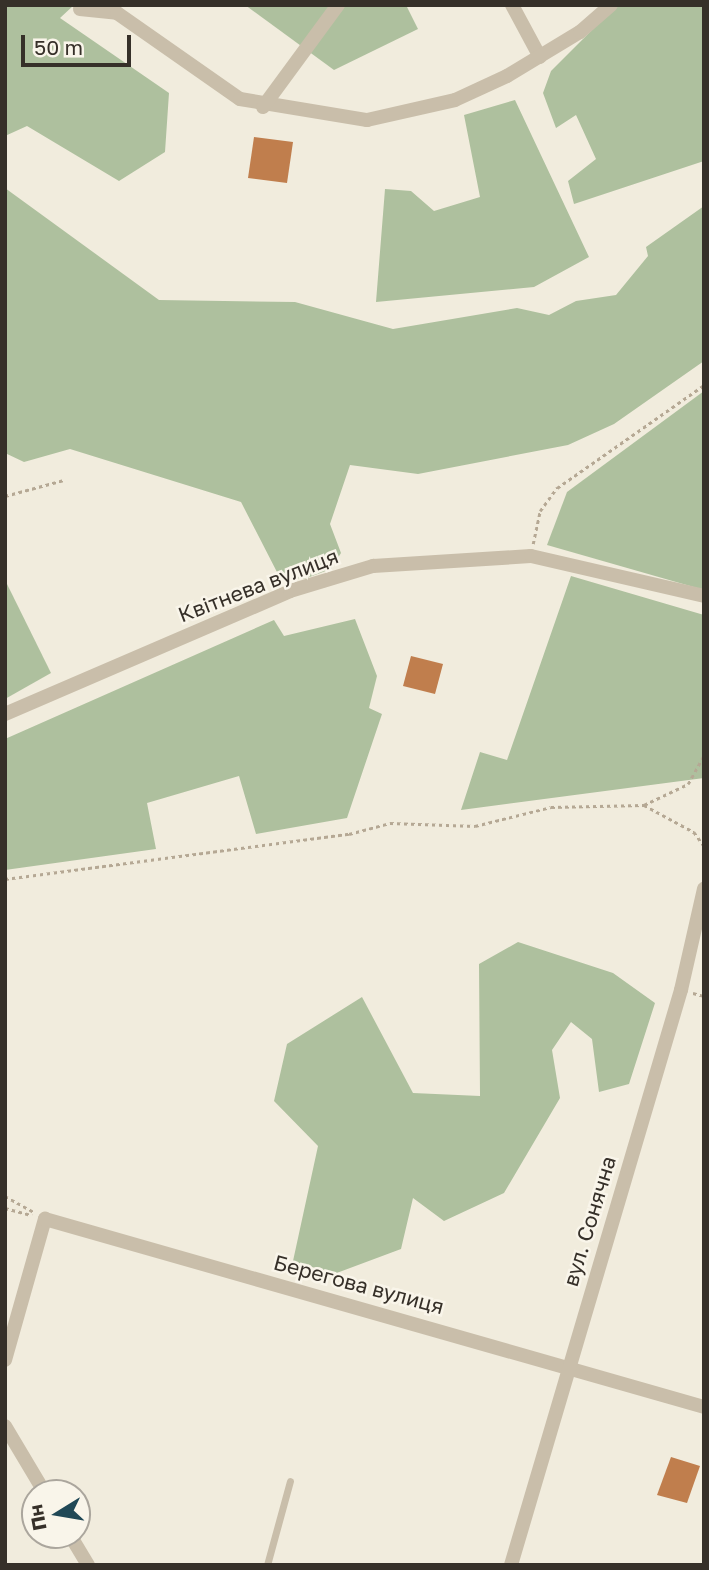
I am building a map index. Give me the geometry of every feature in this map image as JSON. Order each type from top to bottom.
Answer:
[{"type":"street","points":[[263,107],[338,5]]},
{"type":"street","points":[[512,5],[540,57]]},
{"type":"street","points":[[80,9],[117,13],[240,99],[263,107],[367,120],[407,115],[455,100],[540,57],[611,5]]},
{"type":"street","name":"Квітнева вулиця","points":[[5,714],[333,576],[431,559],[531,556],[704,596]]},
{"type":"street","name":"вул. Сонячна","points":[[511,1565],[566,1366],[681,990],[704,889]]},
{"type":"street","points":[[5,1360],[45,1219]]},
{"type":"street","name":"Берегова вулиця","points":[[45,1219],[704,1407]]},
{"type":"street","points":[[5,1426],[37,1479]]},
{"type":"street","points":[[78,1549],[88,1565]]},
{"type":"lane","points":[[267,1565],[290,1481]]},
{"type":"path","points":[[531,556],[540,512],[557,488],[704,385]]},
{"type":"path","points":[[5,496],[64,480]]},
{"type":"path","points":[[5,879],[349,834],[390,823],[475,826],[551,807],[644,805],[688,784],[704,755]]},
{"type":"path","points":[[644,805],[694,832],[704,846]]},
{"type":"path","points":[[5,1195],[45,1219]]},
{"type":"path","points":[[5,1208],[45,1219]]},
{"type":"green space","points":[[5,5],[74,5],[60,18],[169,93],[165,152],[119,181],[27,126],[5,136]]},
{"type":"green space","points":[[245,5],[406,5],[418,29],[334,70]]},
{"type":"green space","points":[[617,5],[704,5],[704,161],[574,204],[568,181],[596,159],[576,115],[556,128],[543,93],[551,71]]},
{"type":"green space","points":[[515,100],[589,257],[534,287],[376,302],[385,189],[411,191],[434,211],[480,197],[464,115]]},
{"type":"green space","points":[[5,188],[159,300],[295,302],[393,329],[517,308],[549,315],[576,301],[616,295],[648,256],[646,247],[704,206],[704,361],[614,424],[568,445],[418,474],[350,465],[330,524],[341,553],[331,569],[304,579],[279,576],[241,502],[70,449],[24,462],[5,453]]},
{"type":"green space","points":[[704,391],[704,590],[547,545],[567,492]]},
{"type":"green space","points":[[571,576],[704,615],[704,778],[461,810],[480,752],[507,760]]},
{"type":"green space","points":[[5,580],[51,673],[5,699]]},
{"type":"green space","points":[[355,619],[377,676],[369,708],[382,714],[347,818],[256,834],[239,776],[147,803],[156,849],[5,870],[5,739],[274,620],[284,636]]},
{"type":"green space","points":[[518,942],[613,973],[655,1003],[629,1084],[599,1092],[592,1039],[571,1022],[552,1050],[560,1098],[504,1193],[444,1221],[413,1198],[401,1249],[334,1274],[293,1261],[318,1146],[274,1101],[287,1044],[362,997],[413,1093],[480,1096],[479,964]]},
{"type":"building","points":[[254,137],[293,142],[287,183],[248,178]]},
{"type":"building","points":[[411,656],[443,664],[435,694],[403,686]]},
{"type":"building","points":[[671,1457],[700,1466],[687,1503],[657,1495]]}]
